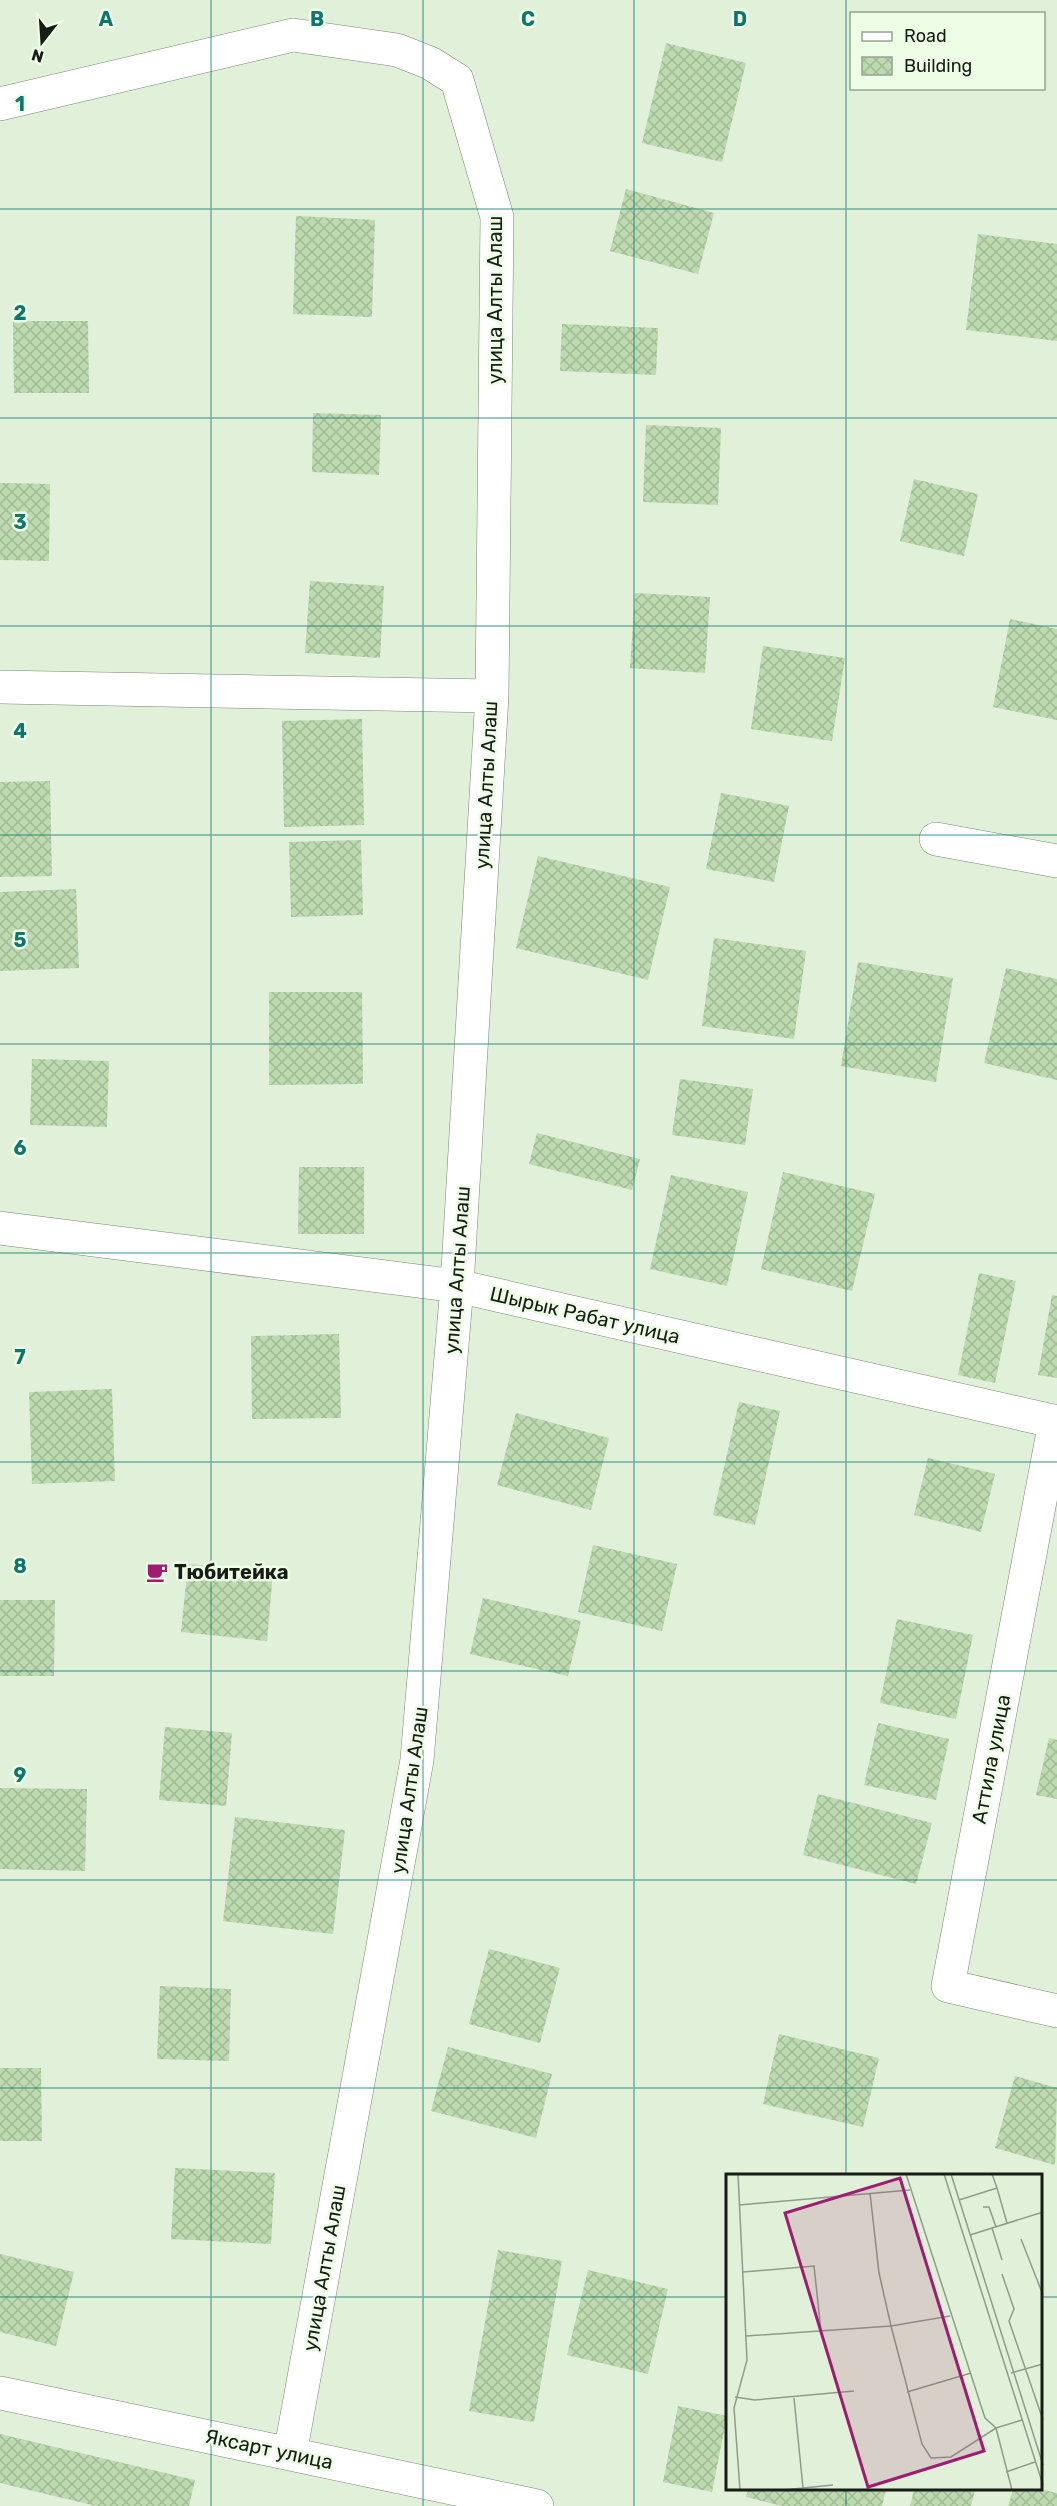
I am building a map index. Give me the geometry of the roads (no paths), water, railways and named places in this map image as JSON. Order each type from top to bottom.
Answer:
[{"type":"street","name":"улица Алты Алаш","points":[[0,104],[293,35],[397,50],[430,63],[457,80],[497,217],[492,696],[457,1286],[417,1760],[290,2454]]},
{"type":"street","points":[[0,687],[492,696]]},
{"type":"street","points":[[936,839],[1057,861]]},
{"type":"street","name":"Шырык Рабат улица","points":[[0,1228],[457,1286],[1056,1422]]},
{"type":"street","name":"Аттила улица","points":[[1056,1422],[948,1986],[1057,2011]]},
{"type":"street","name":"Яксарт улица","points":[[0,2393],[537,2506]]},
{"type":"place","name":"Тюбитейка","points":[[157,1572]]}]
